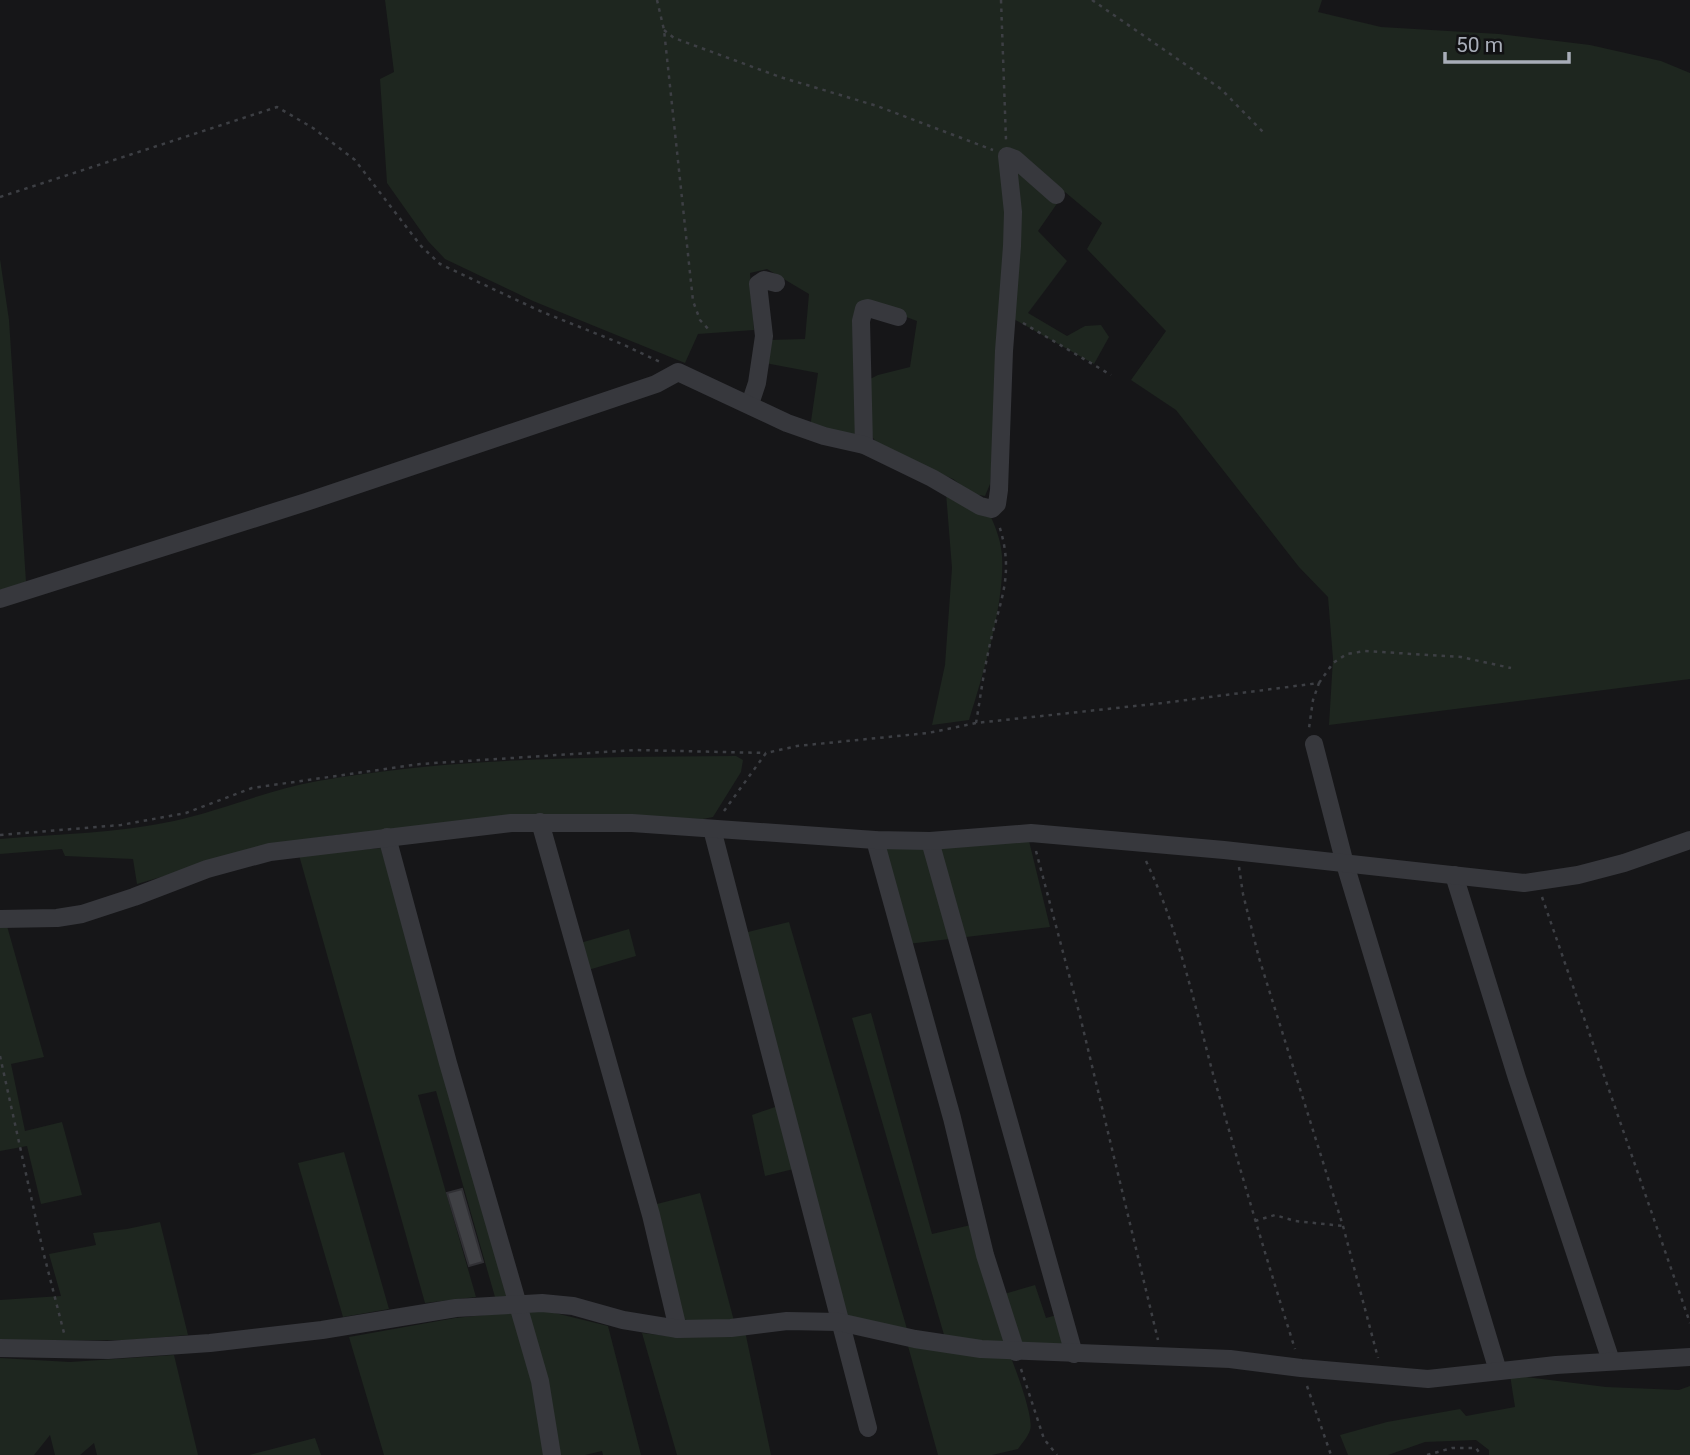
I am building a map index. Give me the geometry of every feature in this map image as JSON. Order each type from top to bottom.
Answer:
[{"type":"street","points":[[0,599],[381,477],[656,384],[678,372],[787,423],[864,445],[932,478],[980,506],[992,509],[997,504],[999,489],[1013,212],[1007,156],[1015,159],[1056,195]]},
{"type":"street","points":[[750,404],[757,383],[764,336],[758,284],[764,280],[776,283]]},
{"type":"street","points":[[864,445],[861,321],[864,309],[868,307],[898,317]]},
{"type":"street","points":[[1314,744],[1345,864],[1498,1371]]},
{"type":"street","points":[[540,822],[651,1215],[678,1329]]},
{"type":"street","points":[[0,919],[82,914],[207,869],[256,855],[486,825],[540,822],[632,823],[875,841],[930,841],[1031,833],[1136,841],[1524,883],[1578,875],[1689,844]]},
{"type":"street","points":[[712,829],[868,1428]]},
{"type":"street","points":[[387,837],[448,1063],[540,1381],[552,1455]]},
{"type":"street","points":[[875,841],[952,1118],[985,1255],[1016,1352]]},
{"type":"street","points":[[930,841],[1074,1354]]},
{"type":"street","points":[[1454,875],[1517,1078],[1611,1361]]},
{"type":"street","points":[[0,1348],[65,1350],[259,1338],[456,1308],[518,1304],[564,1305],[622,1320],[678,1329],[731,1328],[787,1321],[839,1322],[950,1345],[1016,1352],[1230,1359],[1301,1368],[1440,1379],[1611,1361],[1690,1357]]},
{"type":"path","points":[[657,0],[664,30],[693,301],[709,331]]},
{"type":"path","points":[[664,30],[674,38],[748,66],[877,106],[969,139],[1007,156],[1001,0]]},
{"type":"path","points":[[1092,0],[1221,89],[1264,133]]},
{"type":"path","points":[[0,197],[277,107],[313,128],[355,160],[421,246],[440,264],[540,311],[645,354],[678,372]]},
{"type":"path","points":[[1007,317],[1028,325],[1111,376]]},
{"type":"path","points":[[976,723],[988,651],[1003,601],[1007,566],[1006,545],[992,509]]},
{"type":"path","points":[[1314,744],[1309,724],[1319,683],[1333,663],[1347,654],[1365,650],[1461,657],[1511,668]]},
{"type":"path","points":[[0,835],[121,825],[186,813],[252,788],[420,764],[635,750],[766,752],[797,746],[928,733],[976,723],[1319,683]]},
{"type":"path","points":[[712,829],[766,752]]},
{"type":"path","points":[[1031,833],[1090,1053],[1161,1357]]},
{"type":"path","points":[[1136,841],[1158,888],[1184,966],[1255,1221],[1331,1455]]},
{"type":"path","points":[[1237,852],[1243,894],[1259,958],[1343,1226],[1382,1375]]},
{"type":"path","points":[[1536,881],[1690,1323]]},
{"type":"path","points":[[0,1056],[43,1251],[62,1322],[65,1350]]},
{"type":"path","points":[[1255,1221],[1275,1215],[1295,1221],[1343,1226]]},
{"type":"path","points":[[1016,1352],[1044,1439],[1057,1455]]},
{"type":"path","points":[[1427,1455],[1466,1446],[1476,1448],[1481,1455]]},
{"type":"shaded area","points":[[385,0],[1322,0],[1318,12],[1381,27],[1499,34],[1590,45],[1661,61],[1690,73],[1690,679],[1329,725],[1333,659],[1328,597],[1299,567],[1176,410],[1131,380],[1166,331],[1087,249],[1102,223],[1065,192],[1038,231],[1067,261],[1028,313],[1067,336],[1085,326],[1101,325],[1109,337],[1094,364],[1003,313],[990,484],[985,496],[973,494],[953,479],[881,448],[873,438],[868,380],[910,367],[917,321],[869,303],[856,435],[810,428],[818,373],[765,363],[769,340],[805,339],[809,294],[767,269],[750,273],[754,330],[698,334],[685,363],[533,301],[445,259],[428,241],[387,183],[380,79],[394,72]]},
{"type":"shaded area","points":[[0,259],[9,320],[26,582],[0,590]]},
{"type":"shaded area","points":[[946,493],[990,515],[1001,545],[1002,574],[997,616],[969,720],[932,725],[945,665],[952,568]]},
{"type":"shaded area","points":[[736,756],[743,760],[741,772],[713,817],[703,819],[560,814],[344,834],[274,844],[137,884],[133,859],[65,856],[62,849],[0,854],[0,839],[153,825],[299,785],[370,773],[526,760]]},
{"type":"shaded area","points":[[1029,841],[1050,927],[908,944],[884,849]]},
{"type":"shaded area","points":[[381,848],[509,1296],[495,1297],[436,1091],[418,1095],[476,1297],[425,1303],[299,855]]},
{"type":"shaded area","points":[[789,922],[907,1329],[843,1315],[806,1166],[765,1176],[752,1115],[778,1106],[744,933]]},
{"type":"shaded area","points":[[0,926],[7,926],[44,1057],[11,1064],[25,1131],[62,1122],[82,1195],[41,1204],[27,1146],[0,1151]]},
{"type":"shaded area","points":[[629,929],[636,956],[588,970],[580,943]]},
{"type":"shaded area","points":[[871,1013],[932,1234],[971,1225],[1004,1294],[1035,1285],[1046,1318],[1057,1315],[1065,1346],[1005,1344],[1022,1388],[1031,1423],[1028,1435],[1018,1449],[992,1455],[938,1455],[908,1346],[949,1352],[852,1018]]},
{"type":"shaded area","points":[[344,1152],[389,1309],[343,1317],[298,1163]]},
{"type":"shaded area","points":[[700,1193],[734,1321],[698,1322],[681,1319],[653,1205]]},
{"type":"shaded area","points":[[160,1222],[188,1335],[130,1340],[0,1341],[0,1300],[61,1296],[49,1254],[96,1245],[93,1233]]},
{"type":"shaded area","points":[[516,1312],[551,1312],[608,1326],[641,1455],[603,1455],[602,1451],[585,1455],[384,1455],[349,1337],[455,1318]]},
{"type":"shaded area","points":[[745,1331],[771,1455],[677,1455],[642,1333],[676,1337]]},
{"type":"shaded area","points":[[174,1355],[198,1455],[97,1455],[94,1443],[80,1455],[55,1455],[50,1435],[34,1455],[0,1455],[0,1358],[70,1362]]},
{"type":"shaded area","points":[[1510,1375],[1606,1387],[1679,1390],[1690,1386],[1690,1455],[1489,1455],[1489,1450],[1476,1440],[1425,1442],[1388,1455],[1348,1455],[1340,1435],[1387,1422],[1460,1409],[1466,1416],[1515,1407]]},
{"type":"shaded area","points":[[315,1438],[321,1455],[249,1455]]},
{"type":"building","points":[[462,1189],[483,1262],[469,1266],[447,1193]]}]
